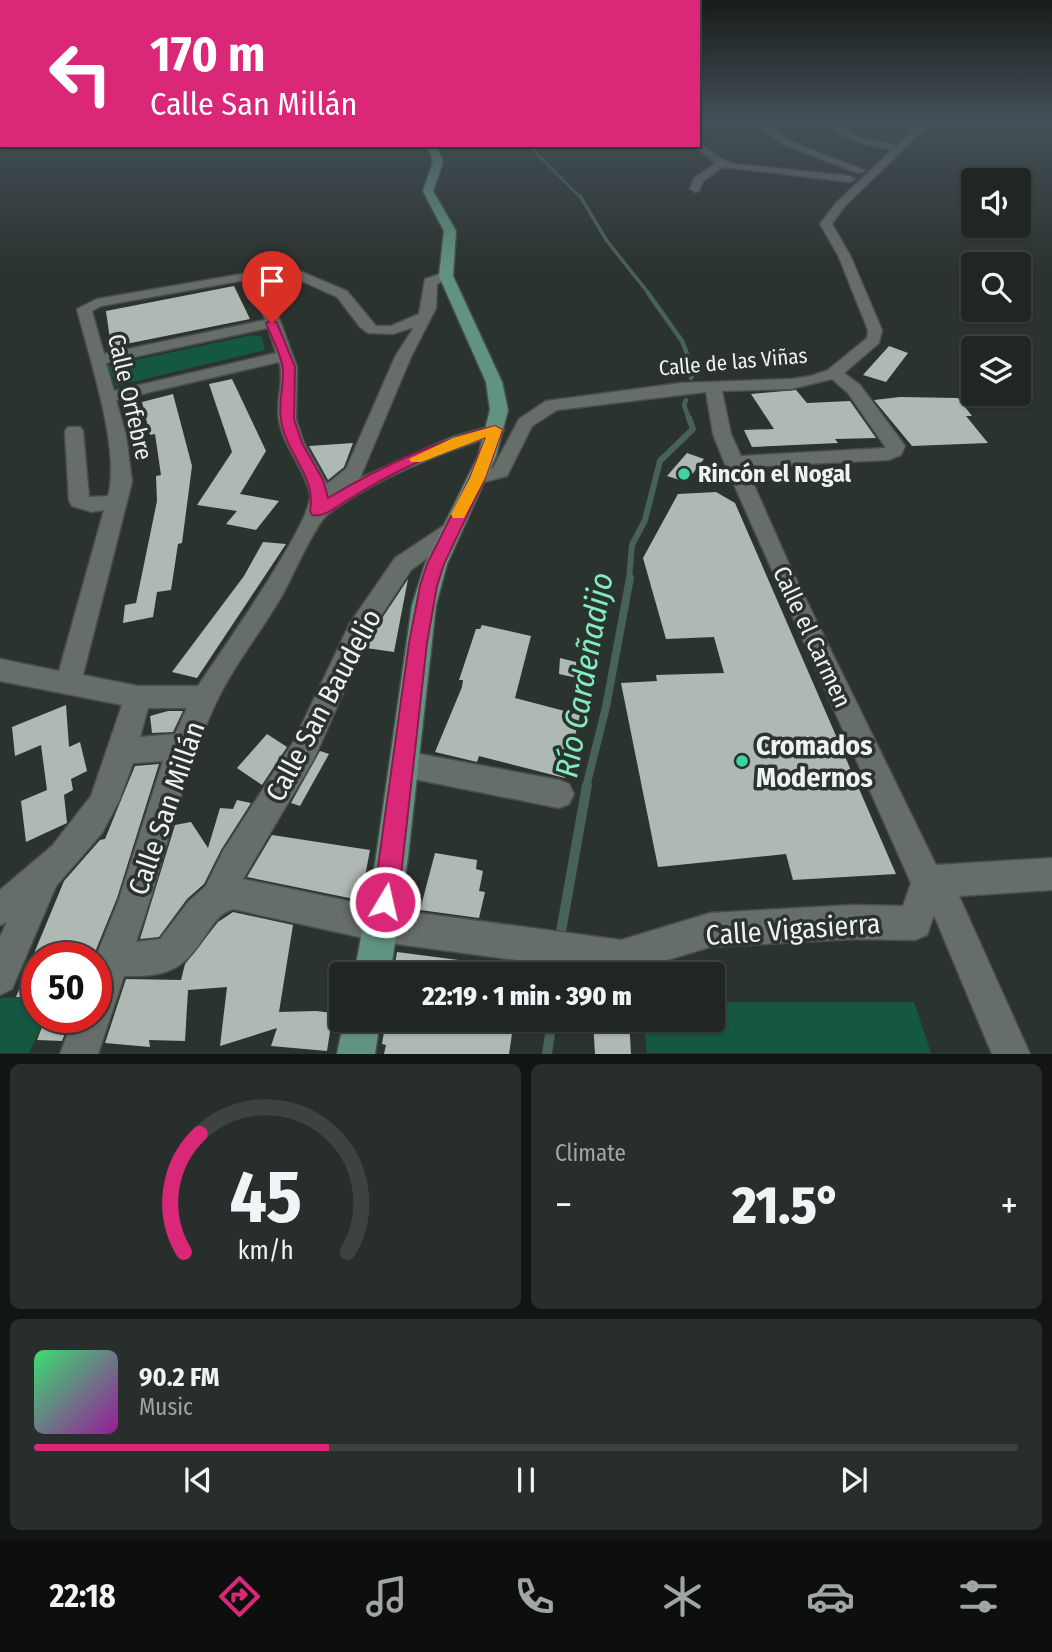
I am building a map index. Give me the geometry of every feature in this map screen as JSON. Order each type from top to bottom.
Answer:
[{"type":"main road","points":[[375,962],[382,925],[425,605],[436,564],[477,478],[495,430],[499,398],[446,273],[451,235],[447,221],[428,191],[435,171]]},
{"type":"main road","points":[[356,1054],[360,1032]]},
{"type":"street","points":[[695,189],[698,180],[710,171]]},
{"type":"street","points":[[765,171],[850,180]]},
{"type":"street","name":"Calle de las Viñas","points":[[477,478],[500,472],[525,423],[552,405],[681,388],[791,384],[834,373],[874,340],[874,330],[844,255],[826,224],[840,205],[876,171]]},
{"type":"street","points":[[319,504],[315,480],[292,437],[287,419],[289,367],[256,274],[288,270],[342,294],[365,324],[373,330],[393,330],[424,317]]},
{"type":"street","name":"Calle San Millán","points":[[113,959],[135,899],[173,771],[205,697],[272,592],[319,504],[351,477],[368,444],[402,357],[420,329],[429,308],[430,282],[446,273]]},
{"type":"street","name":"Calle Orfebre","points":[[68,685],[117,502],[122,463],[108,397],[84,309],[88,305],[256,274]]},
{"type":"street","points":[[98,360],[272,323]]},
{"type":"street","points":[[108,397],[285,356]]},
{"type":"street","points":[[733,462],[888,454],[894,451],[896,446],[854,389],[834,373]]},
{"type":"street","name":"Calle el Carmen","points":[[713,387],[722,434],[782,573],[932,881],[1011,1054]]},
{"type":"street","name":"Calle San Millán","points":[[319,504],[458,441],[495,430]]},
{"type":"street","points":[[75,431],[79,501],[92,505],[117,502]]},
{"type":"street","name":"Calle San Baudelio","points":[[113,959],[163,957],[175,947],[203,909],[218,897],[234,862],[304,750],[359,630],[403,564],[450,531]]},
{"type":"street","points":[[0,670],[138,697],[205,697]]},
{"type":"street","points":[[0,908],[13,902],[44,876],[93,821],[108,792],[138,697]]},
{"type":"street","points":[[122,750],[184,746]]},
{"type":"street","points":[[404,764],[559,794]]},
{"type":"street","points":[[932,881],[1052,874]]},
{"type":"street","points":[[0,977],[44,876]]},
{"type":"street","name":"Calle Vigasierra","points":[[382,925],[621,957],[710,930],[853,922],[915,923],[932,881]]},
{"type":"street","points":[[218,897],[233,893],[247,895],[382,925]]},
{"type":"street","points":[[79,1054],[86,1033]]},
{"type":"green space","points":[[252,335],[262,337],[265,350],[116,386],[108,366]]},
{"type":"green space","points":[[21,997],[21,1033],[38,1033],[29,1053],[0,1053],[0,998]]},
{"type":"green space","points":[[725,1002],[914,1002],[931,1053],[647,1053],[644,1032],[725,1032]]},
{"type":"building","points":[[234,286],[250,319],[111,347],[106,311]]},
{"type":"building","points":[[889,346],[908,353],[886,382],[863,375]]},
{"type":"building","points":[[232,379],[266,451],[240,494],[279,501],[256,530],[226,524],[237,511],[197,505],[232,452],[209,384]]},
{"type":"building","points":[[796,390],[807,403],[850,401],[876,438],[835,439],[838,443],[752,447],[744,430],[774,429],[751,394]]},
{"type":"building","points":[[173,394],[192,466],[182,543],[178,544],[171,590],[157,592],[153,617],[123,623],[125,605],[136,603],[157,501],[156,476],[161,475],[155,434],[150,435],[142,402]]},
{"type":"building","points":[[900,397],[958,398],[961,406],[964,406],[972,416],[966,416],[988,443],[912,446],[874,400]]},
{"type":"building","points":[[353,443],[344,467],[328,480],[309,446]]},
{"type":"building","points":[[687,453],[704,459],[686,482],[667,476]]},
{"type":"building","name":"Cromados Modernos","points":[[716,492],[735,503],[896,874],[793,880],[786,854],[658,867],[621,683],[657,681],[656,675],[724,673],[714,637],[666,639],[643,558],[678,494]]},
{"type":"building","points":[[263,542],[286,544],[197,678],[172,672],[244,576]]},
{"type":"building","points":[[408,579],[394,652],[366,648],[371,635]]},
{"type":"building","points":[[482,625],[531,636],[515,698],[580,715],[565,778],[479,756],[477,762],[435,752],[462,687],[463,680],[459,680],[476,629],[480,629]]},
{"type":"building","points":[[560,658],[576,662],[577,678],[559,674]]},
{"type":"building","points":[[66,705],[69,747],[80,742],[87,771],[71,779],[73,790],[64,795],[67,823],[26,842],[21,801],[47,790],[41,745],[15,756],[12,727]]},
{"type":"building","points":[[168,711],[183,711],[173,732],[152,733],[150,716]]},
{"type":"building","points":[[267,734],[287,747],[262,785],[237,768]]},
{"type":"building","points":[[320,751],[329,754],[300,806],[291,803]]},
{"type":"building","points":[[159,764],[117,898],[99,942],[39,942],[64,881],[100,840],[105,839],[135,766]]},
{"type":"building","points":[[237,800],[251,803],[221,850],[204,884],[187,899],[159,937],[140,939],[175,825],[191,822],[208,848],[220,808],[233,809]]},
{"type":"building","points":[[272,835],[370,850],[361,898],[349,898],[247,877]]},
{"type":"building","points":[[435,853],[477,860],[476,869],[483,871],[479,891],[485,892],[479,918],[420,910]]},
{"type":"building","points":[[233,912],[293,925],[279,1012],[329,1013],[327,1051],[271,1046],[277,1028],[220,1046],[227,987],[188,990],[185,1041],[149,1040],[150,1047],[105,1043],[108,1033],[112,1033],[112,1022],[126,979],[181,980],[185,964],[218,922]]},
{"type":"building","points":[[397,952],[474,962],[395,962]]},
{"type":"building","points":[[384,1032],[512,1032],[509,1054],[384,1054],[386,1045],[382,1044]]},
{"type":"building","points":[[594,1032],[630,1032],[631,1054],[595,1054]]},
{"type":"building","points":[[40,1033],[65,1033],[62,1041],[37,1040]]},
{"type":"waterway","name":"Río Cardeñadijo","points":[[554,171],[581,198]]},
{"type":"waterway","name":"Río Cardeñadijo","points":[[580,196],[607,241],[650,295]]},
{"type":"waterway","name":"Río Cardeñadijo","points":[[648,293],[682,341],[694,371],[691,378]]},
{"type":"waterway","name":"Río Cardeñadijo","points":[[686,400],[684,405],[689,419]]},
{"type":"waterway","name":"Río Cardeñadijo","points":[[629,580],[632,545],[645,520],[660,461],[693,429],[689,418]]},
{"type":"waterway","name":"Río Cardeñadijo","points":[[586,787],[606,707],[630,578]]},
{"type":"waterway","name":"Río Cardeñadijo","points":[[560,937],[587,785]]},
{"type":"waterway","name":"Río Cardeñadijo","points":[[547,1054],[550,1032]]},
{"type":"slow traffic","points":[[416,459],[458,441],[495,430],[487,456],[459,514]]},
{"type":"place","name":"Rincón el Nogal","points":[[684,474]]},
{"type":"place","name":"Cromados Modernos","points":[[742,761]]},
{"type":"route","points":[[272,323],[289,367],[287,419],[295,443],[321,496],[318,511],[363,484],[405,464],[458,441],[495,430],[487,456],[450,531],[429,586],[418,643],[385,902]]}]
